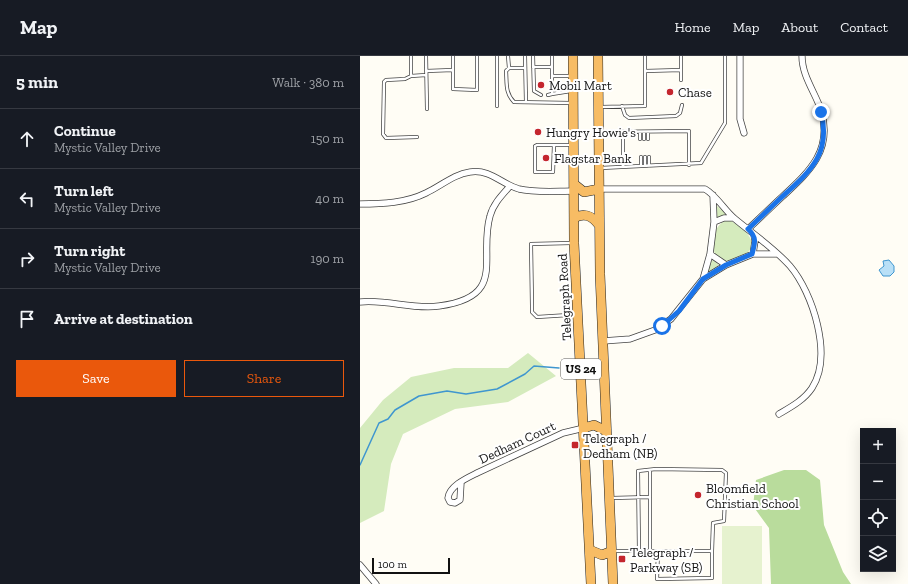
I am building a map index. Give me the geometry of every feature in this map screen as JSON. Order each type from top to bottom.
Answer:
[{"type":"highway","name":"Telegraph Road","points":[[573,56],[574,243],[590,550],[590,584]]},
{"type":"highway","name":"US 24","points":[[598,56],[599,225],[613,584]]},
{"type":"highway","points":[[574,188],[584,192],[599,190]]},
{"type":"highway","points":[[574,218],[586,215],[592,217],[599,225]]},
{"type":"highway","points":[[584,428],[596,426],[606,431]]},
{"type":"highway","points":[[590,550],[602,555],[612,552]]},
{"type":"street","points":[[740,56],[740,119],[744,132]]},
{"type":"street","points":[[748,229],[807,173],[815,163],[821,151],[824,137],[823,120],[818,101],[802,68],[802,56]]},
{"type":"street","points":[[360,204],[387,203],[418,197],[453,178],[471,172],[490,174],[510,186],[527,190],[574,188]]},
{"type":"street","points":[[360,302],[383,302],[433,307],[457,303],[475,293],[482,285],[486,276],[489,216],[495,204],[510,186]]},
{"type":"street","points":[[599,190],[701,188],[707,190],[733,218],[748,229],[790,266],[803,286],[815,316],[821,351],[819,371],[812,388],[798,402],[779,414]]},
{"type":"street","points":[[603,341],[637,337],[649,333],[662,326],[679,311],[703,279],[710,254],[714,222],[713,195]]},
{"type":"street","points":[[714,222],[724,218],[733,218]]},
{"type":"street","points":[[752,254],[755,241],[754,235]]},
{"type":"street","points":[[710,254],[726,265]]},
{"type":"street","points":[[703,279],[726,265],[752,254],[777,254]]},
{"type":"street","name":"Dedham Court","points":[[461,483],[477,473],[563,433],[584,428]]},
{"type":"street","points":[[360,565],[376,584]]},
{"type":"lane","points":[[411,56],[411,76]]},
{"type":"lane","points":[[426,56],[427,109]]},
{"type":"lane","points":[[453,56],[453,90],[477,90],[477,56]]},
{"type":"lane","points":[[497,56],[497,106]]},
{"type":"lane","points":[[508,56],[509,68],[506,71],[508,96],[514,102],[573,103]]},
{"type":"lane","points":[[525,56],[526,102]]},
{"type":"lane","points":[[533,56],[534,91],[541,95]]},
{"type":"lane","points":[[552,56],[552,94]]},
{"type":"lane","points":[[599,107],[645,106],[645,56]]},
{"type":"lane","points":[[681,56],[681,80]]},
{"type":"lane","points":[[599,168],[701,163],[725,123],[725,56]]},
{"type":"lane","points":[[533,67],[552,66]]},
{"type":"lane","points":[[509,68],[525,68]]},
{"type":"lane","points":[[426,71],[453,70]]},
{"type":"lane","points":[[645,71],[681,70]]},
{"type":"lane","points":[[417,137],[386,138],[383,134],[384,82],[386,80],[405,80],[411,76],[426,75]]},
{"type":"lane","points":[[552,76],[573,76]]},
{"type":"lane","points":[[548,95],[561,91],[573,91]]},
{"type":"lane","points":[[622,106],[625,115],[629,118],[676,116],[680,114],[682,105]]},
{"type":"lane","points":[[598,132],[689,132],[689,164]]},
{"type":"lane","points":[[623,132],[623,167]]},
{"type":"lane","points":[[640,132],[640,139]]},
{"type":"lane","points":[[644,132],[644,139]]},
{"type":"lane","points":[[648,132],[648,139]]},
{"type":"lane","points":[[554,145],[553,172],[535,172],[535,146],[554,145],[573,145]]},
{"type":"lane","points":[[641,157],[641,166]]},
{"type":"lane","points":[[645,157],[645,166]]},
{"type":"lane","points":[[649,157],[649,166]]},
{"type":"lane","points":[[574,243],[531,244],[532,312],[537,316],[569,315],[578,311]]},
{"type":"lane","points":[[639,551],[638,471],[650,471],[656,469],[722,470],[726,473],[724,521],[713,523],[712,578],[657,579],[658,551]]},
{"type":"lane","points":[[650,471],[650,551]]},
{"type":"lane","points":[[609,498],[650,497]]},
{"type":"lane","points":[[612,552],[712,551]]},
{"type":"green space","points":[[716,205],[725,213],[725,216],[716,218]]},
{"type":"green space","points":[[729,220],[735,223],[746,233],[752,243],[751,248],[747,253],[734,259],[724,261],[715,255],[713,244],[715,233],[720,224]]},
{"type":"green space","points":[[713,260],[718,264],[718,267],[706,276],[711,261]]},
{"type":"green space","points":[[528,353],[556,376],[508,402],[455,409],[403,434],[391,464],[384,511],[360,523],[360,428],[383,400],[411,377],[454,368],[508,368]]},
{"type":"green space","points":[[784,470],[806,470],[820,480],[824,525],[843,572],[851,584],[771,584],[769,528],[753,506],[756,480]]},
{"type":"green space","points":[[722,526],[762,526],[762,584],[722,584]]},
{"type":"water","points":[[889,260],[894,266],[894,272],[890,276],[883,276],[879,270],[884,266],[883,261]]},
{"type":"waterway","points":[[360,465],[379,423],[388,419],[395,410],[419,396],[447,391],[466,394],[497,389],[525,374],[534,366],[559,368]]},
{"type":"place","name":"Mobil Mart","points":[[541,85]]},
{"type":"place","name":"Chase","points":[[670,92]]},
{"type":"place","name":"Hungry Howie's","points":[[538,132]]},
{"type":"place","name":"Flagstar Bank","points":[[546,158]]},
{"type":"place","name":"Telegraph / Dedham (NB)","points":[[575,445]]},
{"type":"place","name":"Bloomfield Christian School","points":[[698,495]]},
{"type":"place","name":"Telegraph / Parkway (SB)","points":[[622,559]]},
{"type":"route","points":[[662,326],[679,311],[703,279],[726,265],[752,254],[755,241],[754,235],[748,229],[810,170],[819,156],[824,137],[821,112]]}]
